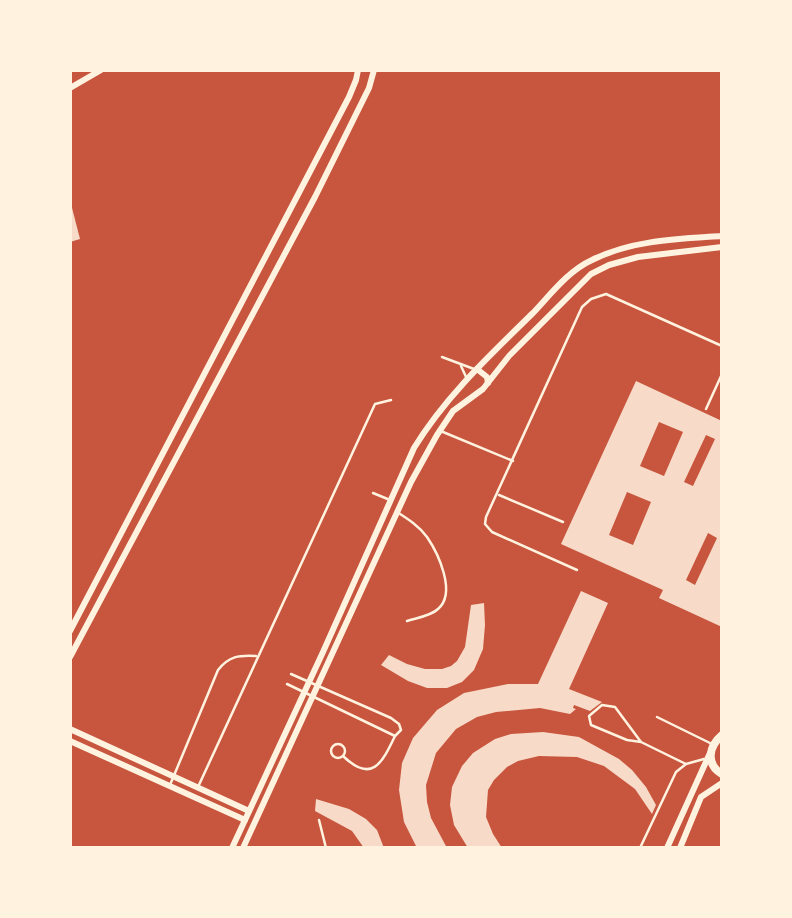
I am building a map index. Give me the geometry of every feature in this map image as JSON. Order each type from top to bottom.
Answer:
[{"type":"highway","points":[[722,735],[712,744],[708,756],[716,771],[722,774]]},
{"type":"street","points":[[70,88],[101,70]]},
{"type":"street","points":[[70,631],[349,97],[358,70]]},
{"type":"street","points":[[70,657],[315,197],[369,88],[374,70]]},
{"type":"street","points":[[232,848],[310,682],[414,448],[431,421],[477,369],[573,271],[592,260],[629,246],[722,236]]},
{"type":"street","points":[[243,848],[397,512],[439,430],[453,411],[488,383],[509,356],[591,274],[638,257],[722,247]]},
{"type":"street","points":[[477,369],[486,377],[488,383]]},
{"type":"street","points":[[467,380],[477,392]]},
{"type":"street","points":[[70,729],[249,811]]},
{"type":"street","points":[[70,741],[245,820]]},
{"type":"street","points":[[667,848],[708,756]]},
{"type":"street","points":[[680,848],[701,797],[722,783]]},
{"type":"lane","points":[[576,570],[492,532],[485,524],[582,307],[591,299],[606,294],[722,346]]},
{"type":"lane","points":[[442,357],[461,366],[477,369]]},
{"type":"lane","points":[[461,366],[467,380]]},
{"type":"lane","points":[[706,409],[722,374]]},
{"type":"lane","points":[[198,788],[375,404],[391,400]]},
{"type":"lane","points":[[439,430],[513,461]]},
{"type":"lane","points":[[373,493],[390,500]]},
{"type":"lane","points":[[498,495],[564,522]]},
{"type":"lane","points":[[397,512],[412,521],[427,536],[439,558],[446,587],[446,597],[439,609],[407,621]]},
{"type":"lane","points":[[170,785],[218,670],[231,658],[241,655],[258,656]]},
{"type":"lane","points":[[291,674],[399,724],[401,730],[395,736],[383,761],[375,768],[362,767],[343,756]]},
{"type":"lane","points":[[287,684],[395,736]]},
{"type":"lane","points":[[641,742],[615,707],[602,705],[589,716],[591,725],[627,740],[641,742],[686,764]]},
{"type":"lane","points":[[657,717],[712,744]]},
{"type":"lane","points":[[640,848],[679,768],[708,756]]},
{"type":"lane","points":[[319,820],[326,848]]},
{"type":"building","points":[[70,200],[80,239],[70,242]]},
{"type":"building","points":[[636,381],[722,421],[722,627],[659,598],[663,590],[561,544]],"holes":[[[659,422],[683,432],[664,476],[640,466]],[[706,435],[715,439],[693,486],[684,482]],[[627,492],[651,502],[633,545],[609,535]],[[708,533],[717,538],[695,585],[686,580]]]},
{"type":"building","points":[[581,591],[608,603],[569,689],[602,702],[590,711],[574,705],[573,708],[576,709],[570,714],[540,708],[496,712],[477,717],[456,729],[436,753],[426,785],[431,818],[447,848],[417,848],[404,822],[399,790],[402,763],[413,738],[437,710],[464,693],[508,684],[538,684]]},
{"type":"building","points":[[484,603],[483,649],[474,670],[462,682],[447,688],[427,688],[408,681],[381,665],[389,655],[425,669],[451,666],[465,647],[471,605]]},
{"type":"building","points":[[543,732],[579,737],[619,759],[646,787],[656,805],[652,814],[635,789],[604,766],[577,757],[539,756],[507,767],[488,790],[486,817],[502,848],[468,848],[454,825],[450,805],[452,787],[462,766],[473,753],[495,739],[511,734]]},
{"type":"building","points":[[316,799],[349,809],[366,819],[377,830],[384,848],[364,848],[352,831],[315,811]]}]
